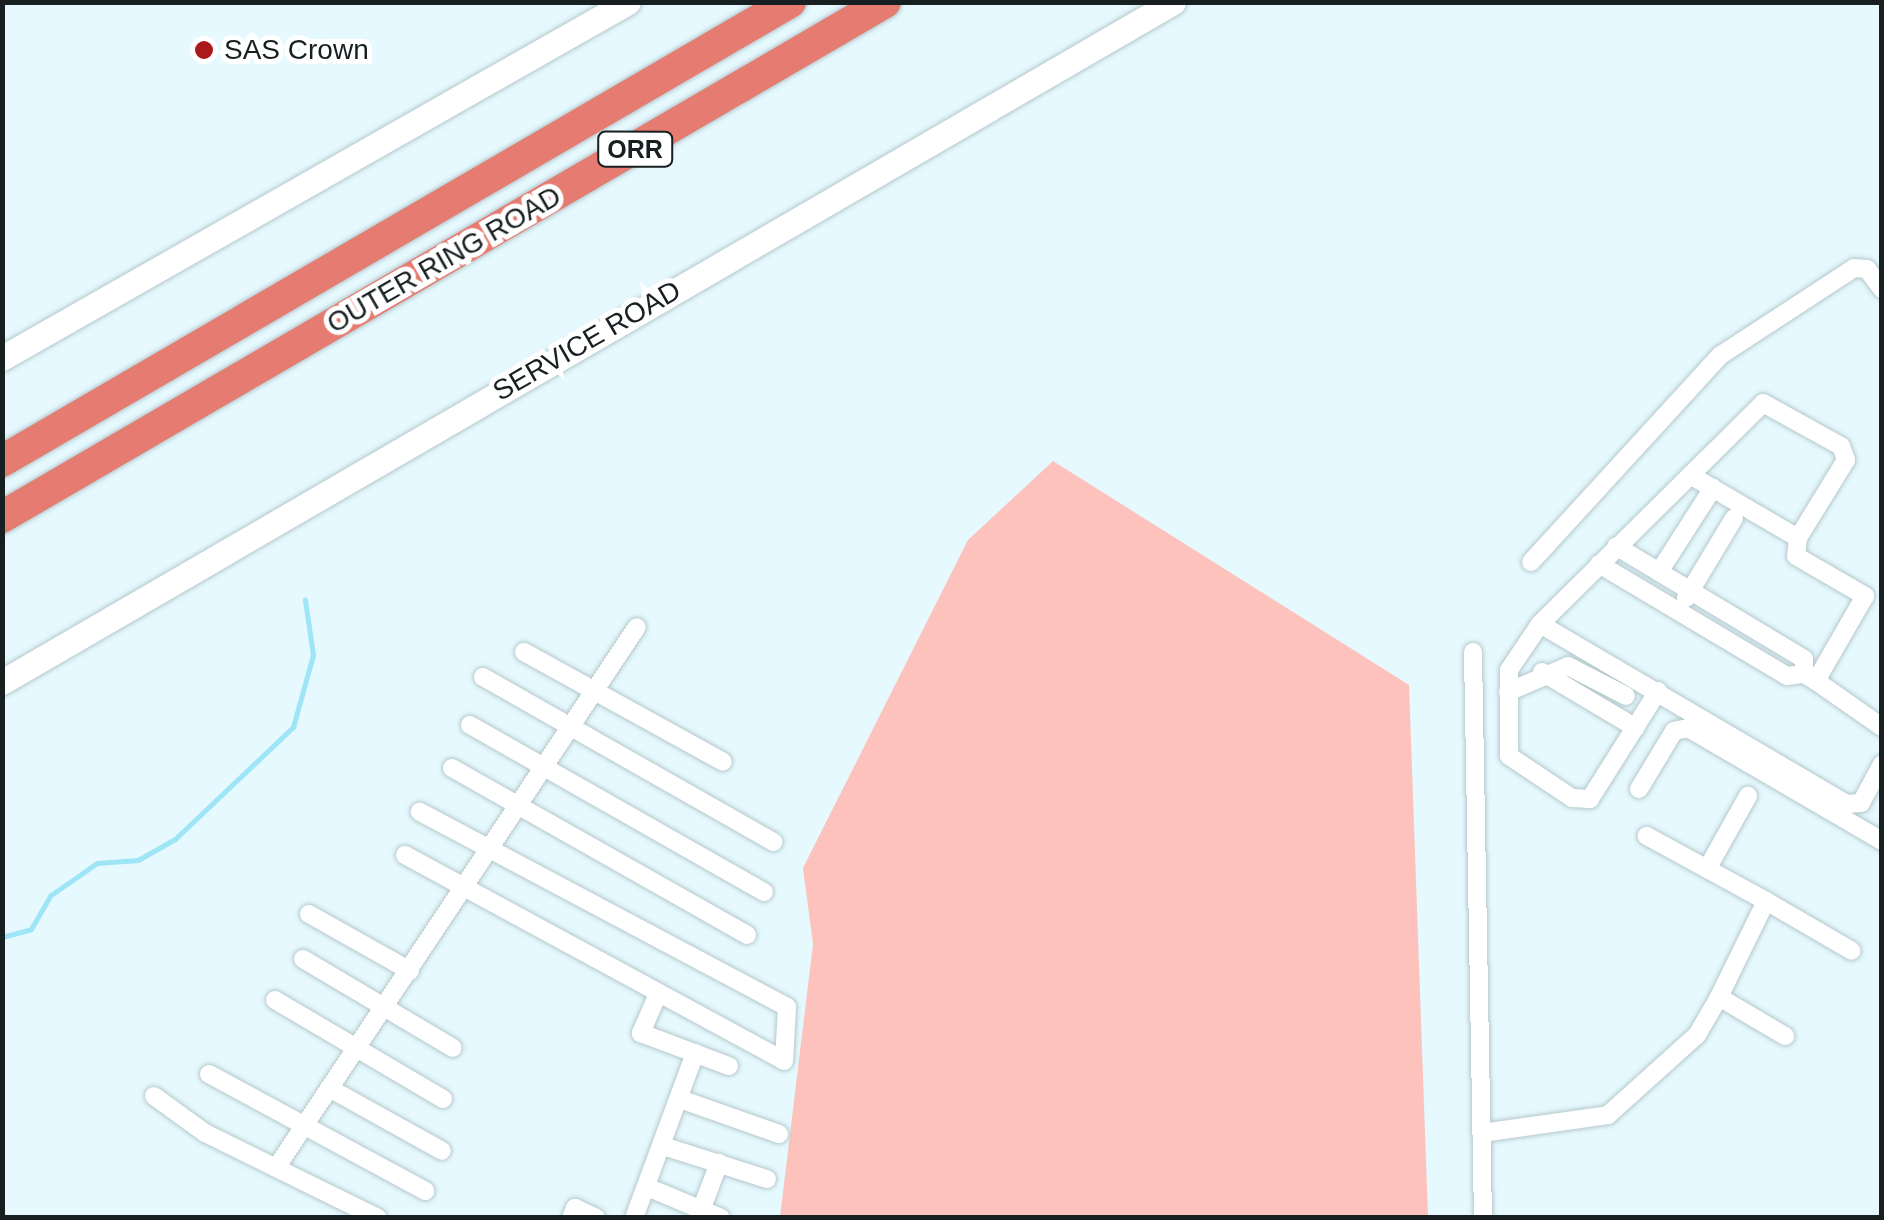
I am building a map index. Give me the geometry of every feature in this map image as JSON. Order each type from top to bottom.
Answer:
[{"type":"highway","name":"OUTER RING ROAD","points":[[2,461],[790,2]]},
{"type":"highway","name":"OUTER RING ROAD","points":[[2,517],[885,2]]},
{"type":"main road","name":"SERVICE ROAD","points":[[2,682],[1173,2]]},
{"type":"main road","points":[[2,358],[583,12],[620,4]]},
{"type":"street","points":[[1531,562],[1721,354],[1854,268],[1868,269],[1882,289]]},
{"type":"street","points":[[1658,691],[1600,791],[1584,801],[1512,760],[1508,748],[1511,666],[1540,624],[1690,475],[1772,403],[1841,446],[1846,460],[1798,538],[1796,556],[1864,596],[1810,677]]},
{"type":"street","points":[[1690,475],[1798,538]]},
{"type":"street","points":[[1659,572],[1713,488]]},
{"type":"street","points":[[1679,612],[1734,518]]},
{"type":"street","points":[[1616,546],[1804,659],[1810,677],[1882,728]]},
{"type":"street","points":[[1599,564],[1791,678],[1810,677]]},
{"type":"street","points":[[1540,624],[1847,804],[1860,803],[1882,764]]},
{"type":"street","points":[[276,1168],[492,854],[637,627]]},
{"type":"street","points":[[524,652],[723,762]]},
{"type":"street","points":[[1473,652],[1483,1218]]},
{"type":"street","points":[[1474,709],[1508,701],[1542,672],[1578,668],[1626,696]]},
{"type":"street","points":[[1542,672],[1636,728]]},
{"type":"street","points":[[483,677],[773,842]]},
{"type":"street","points":[[470,725],[764,892]]},
{"type":"street","points":[[1639,790],[1674,731],[1688,728],[1882,841]]},
{"type":"street","points":[[1473,749],[1508,748]]},
{"type":"street","points":[[452,768],[747,935]]},
{"type":"street","points":[[1707,869],[1748,796]]},
{"type":"street","points":[[405,855],[784,1061],[787,1006],[492,854],[420,812]]},
{"type":"street","points":[[1647,836],[1852,951]]},
{"type":"street","points":[[1482,1133],[1608,1115],[1697,1036],[1766,901]]},
{"type":"street","points":[[309,914],[410,971]]},
{"type":"street","points":[[302,959],[453,1048]]},
{"type":"street","points":[[658,994],[642,1033],[730,1066]]},
{"type":"street","points":[[1718,997],[1785,1036]]},
{"type":"street","points":[[275,1000],[443,1099]]},
{"type":"street","points":[[634,1218],[694,1054]]},
{"type":"street","points":[[209,1074],[302,1128],[425,1191]]},
{"type":"street","points":[[330,1088],[442,1152]]},
{"type":"street","points":[[154,1096],[276,1168],[378,1218]]},
{"type":"street","points":[[680,1099],[779,1134]]},
{"type":"street","points":[[663,1146],[767,1178]]},
{"type":"street","points":[[699,1213],[719,1163]]},
{"type":"street","points":[[647,1187],[699,1213],[721,1218]]},
{"type":"street","points":[[571,1218],[575,1208],[596,1218]]},
{"type":"shaded area","points":[[1053,461],[1409,685],[1428,1217],[780,1217],[813,944],[803,868],[968,540]]},
{"type":"waterway","points":[[2,937],[31,929],[51,895],[97,863],[138,860],[175,839],[293,727],[313,655],[305,600]]},
{"type":"place","name":"SAS Crown","points":[[204,50]]}]
